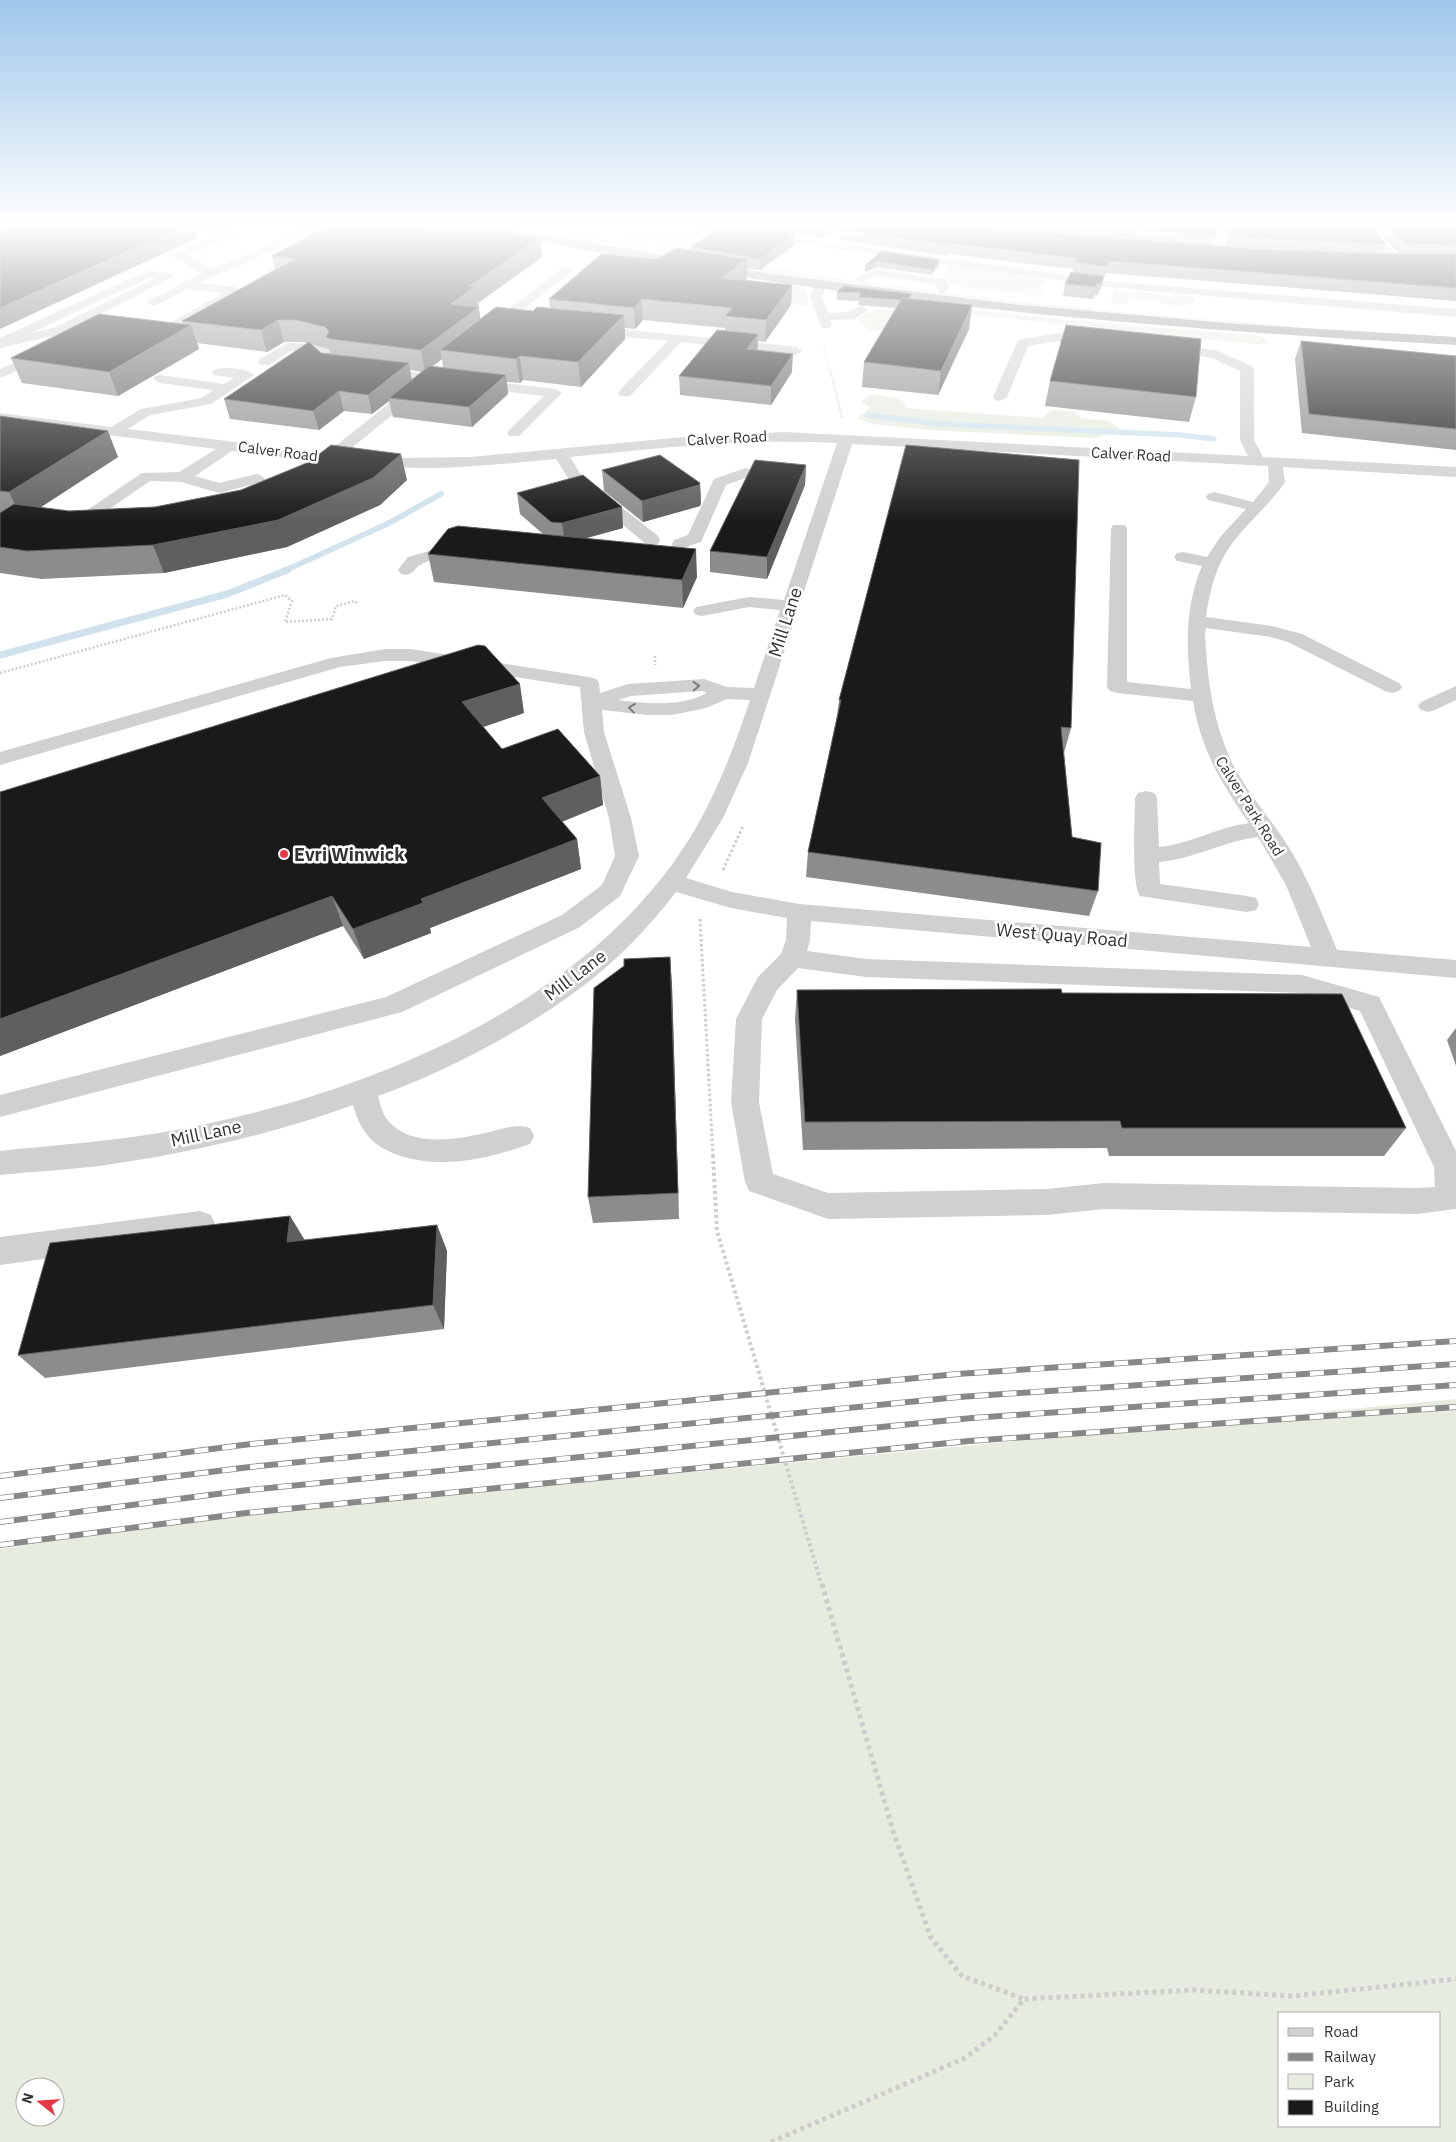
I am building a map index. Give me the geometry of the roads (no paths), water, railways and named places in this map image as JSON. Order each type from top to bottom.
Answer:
[{"type":"highway","points":[[1175,323],[1336,335],[1456,341]]},
{"type":"highway","points":[[1300,323],[1456,332]]},
{"type":"street","points":[[0,344],[44,323]]},
{"type":"street","points":[[0,344],[56,331],[73,323]]},
{"type":"street","points":[[168,329],[179,323]]},
{"type":"street","points":[[479,338],[498,323]]},
{"type":"street","points":[[578,329],[677,339],[720,341],[796,350]]},
{"type":"street","points":[[1000,397],[1023,343],[1057,337],[1116,343]]},
{"type":"street","points":[[625,393],[677,339]]},
{"type":"street","points":[[0,374],[62,346]]},
{"type":"street","points":[[1146,346],[1216,354],[1246,369],[1247,440],[1266,461]]},
{"type":"street","points":[[265,362],[288,347],[304,348],[327,353],[322,361],[331,367],[555,393],[514,432]]},
{"type":"street","points":[[331,457],[444,367]]},
{"type":"street","points":[[114,431],[146,412],[206,401],[247,375],[219,372]]},
{"type":"street","points":[[160,379],[227,388]]},
{"type":"street","name":"Calver Road","points":[[3,420],[114,431],[373,462],[426,463],[560,454],[724,437],[785,436],[845,431],[1266,461],[1456,472]]},
{"type":"street","name":"Mill Lane","points":[[0,1163],[106,1152],[190,1138],[282,1117],[362,1092],[424,1066],[493,1031],[569,984],[628,934],[670,882],[698,843],[726,790],[761,694],[845,431]]},
{"type":"street","points":[[182,477],[205,464],[229,446]]},
{"type":"street","points":[[560,454],[575,478],[652,548],[668,539],[677,550],[695,538],[720,482],[746,473]]},
{"type":"street","name":"Calver Park Road","points":[[1266,461],[1277,471],[1277,482],[1220,548],[1212,563],[1201,594],[1196,641],[1202,696],[1212,744],[1238,790],[1286,862],[1328,959]]},
{"type":"street","points":[[86,518],[147,476],[182,477],[219,488],[257,479]]},
{"type":"street","points":[[1214,497],[1256,507]]},
{"type":"street","points":[[1119,530],[1117,687],[1202,696]]},
{"type":"street","points":[[407,570],[414,561],[476,542]]},
{"type":"street","points":[[1183,557],[1212,563]]},
{"type":"street","points":[[702,611],[739,603],[790,606]]},
{"type":"street","points":[[1197,620],[1272,632],[1296,638],[1392,687]]},
{"type":"street","points":[[0,759],[338,662],[411,655],[580,675],[588,683],[592,703],[594,732],[620,818],[627,856],[612,890],[571,921],[393,1005],[0,1106]]},
{"type":"street","points":[[1428,706],[1456,692]]},
{"type":"street","points":[[592,703],[645,710],[696,705],[724,693],[761,694]]},
{"type":"street","points":[[1146,798],[1148,890],[1247,904]]},
{"type":"street","points":[[1147,856],[1175,853],[1236,832],[1264,829]]},
{"type":"street","name":"West Quay Road","points":[[670,882],[731,900],[799,912],[1456,969]]},
{"type":"street","points":[[799,912],[798,940],[792,958],[767,984],[749,1019],[745,1102],[760,1182],[828,1206],[1047,1202],[1104,1196],[1417,1201],[1450,1198],[1449,1167],[1370,1004],[1371,992],[1362,962]]},
{"type":"street","points":[[792,958],[866,968],[1302,984],[1370,1004]]},
{"type":"street","points":[[362,1092],[369,1112],[382,1132],[408,1147],[435,1152],[469,1150],[520,1136]]},
{"type":"street","points":[[0,1251],[200,1224]]},
{"type":"waterway","points":[[868,415],[941,424],[1181,435],[1214,439]]},
{"type":"waterway","points":[[284,571],[387,524],[441,494]]},
{"type":"waterway","points":[[0,655],[227,594],[287,570]]},
{"type":"railway","points":[[0,1476],[251,1444],[957,1374],[1456,1341]]},
{"type":"railway","points":[[0,1498],[250,1467],[959,1397],[1456,1364]]},
{"type":"railway","points":[[0,1522],[248,1490],[972,1418],[1456,1385]]},
{"type":"railway","points":[[0,1545],[246,1513],[969,1441],[1456,1407]]},
{"type":"place","name":"Evri Winwick","points":[[284,854]]}]
